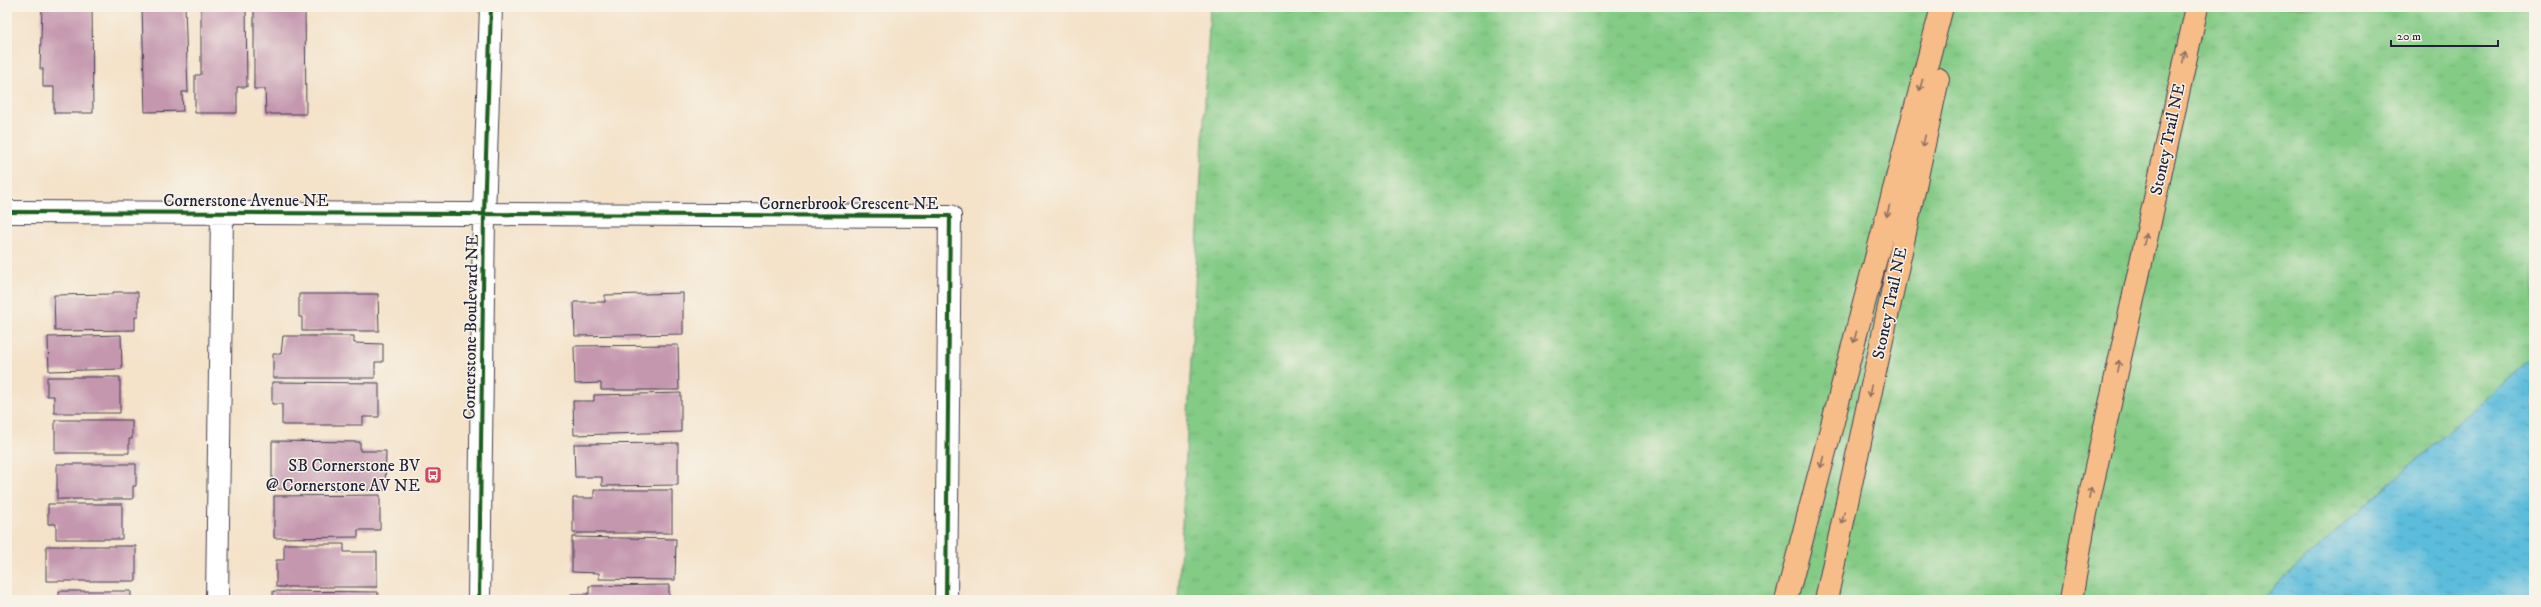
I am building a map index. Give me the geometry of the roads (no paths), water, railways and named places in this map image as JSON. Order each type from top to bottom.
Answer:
[{"type":"highway","points":[[1786,600],[1942,7]]},
{"type":"highway","name":"Stoney Trail NE","points":[[1826,600],[1953,7]]},
{"type":"highway","name":"Stoney Trail NE","points":[[2071,600],[2085,518],[2197,7]]},
{"type":"highway","points":[[2082,600],[2085,518]]},
{"type":"street","name":"Cornerstone Boulevard NE","points":[[479,600],[484,215],[491,7]]},
{"type":"street","name":"Cornerstone Avenue NE","points":[[7,212],[484,215]]},
{"type":"street","points":[[217,600],[222,213]]},
{"type":"street","name":"Cornerbrook Crescent NE","points":[[484,215],[950,216],[946,600]]},
{"type":"water","points":[[2528,361],[2534,371],[2534,600],[2259,600]]},
{"type":"place","name":"SB Cornerstone BV @ Cornerstone AV NE","points":[[433,475]]}]
